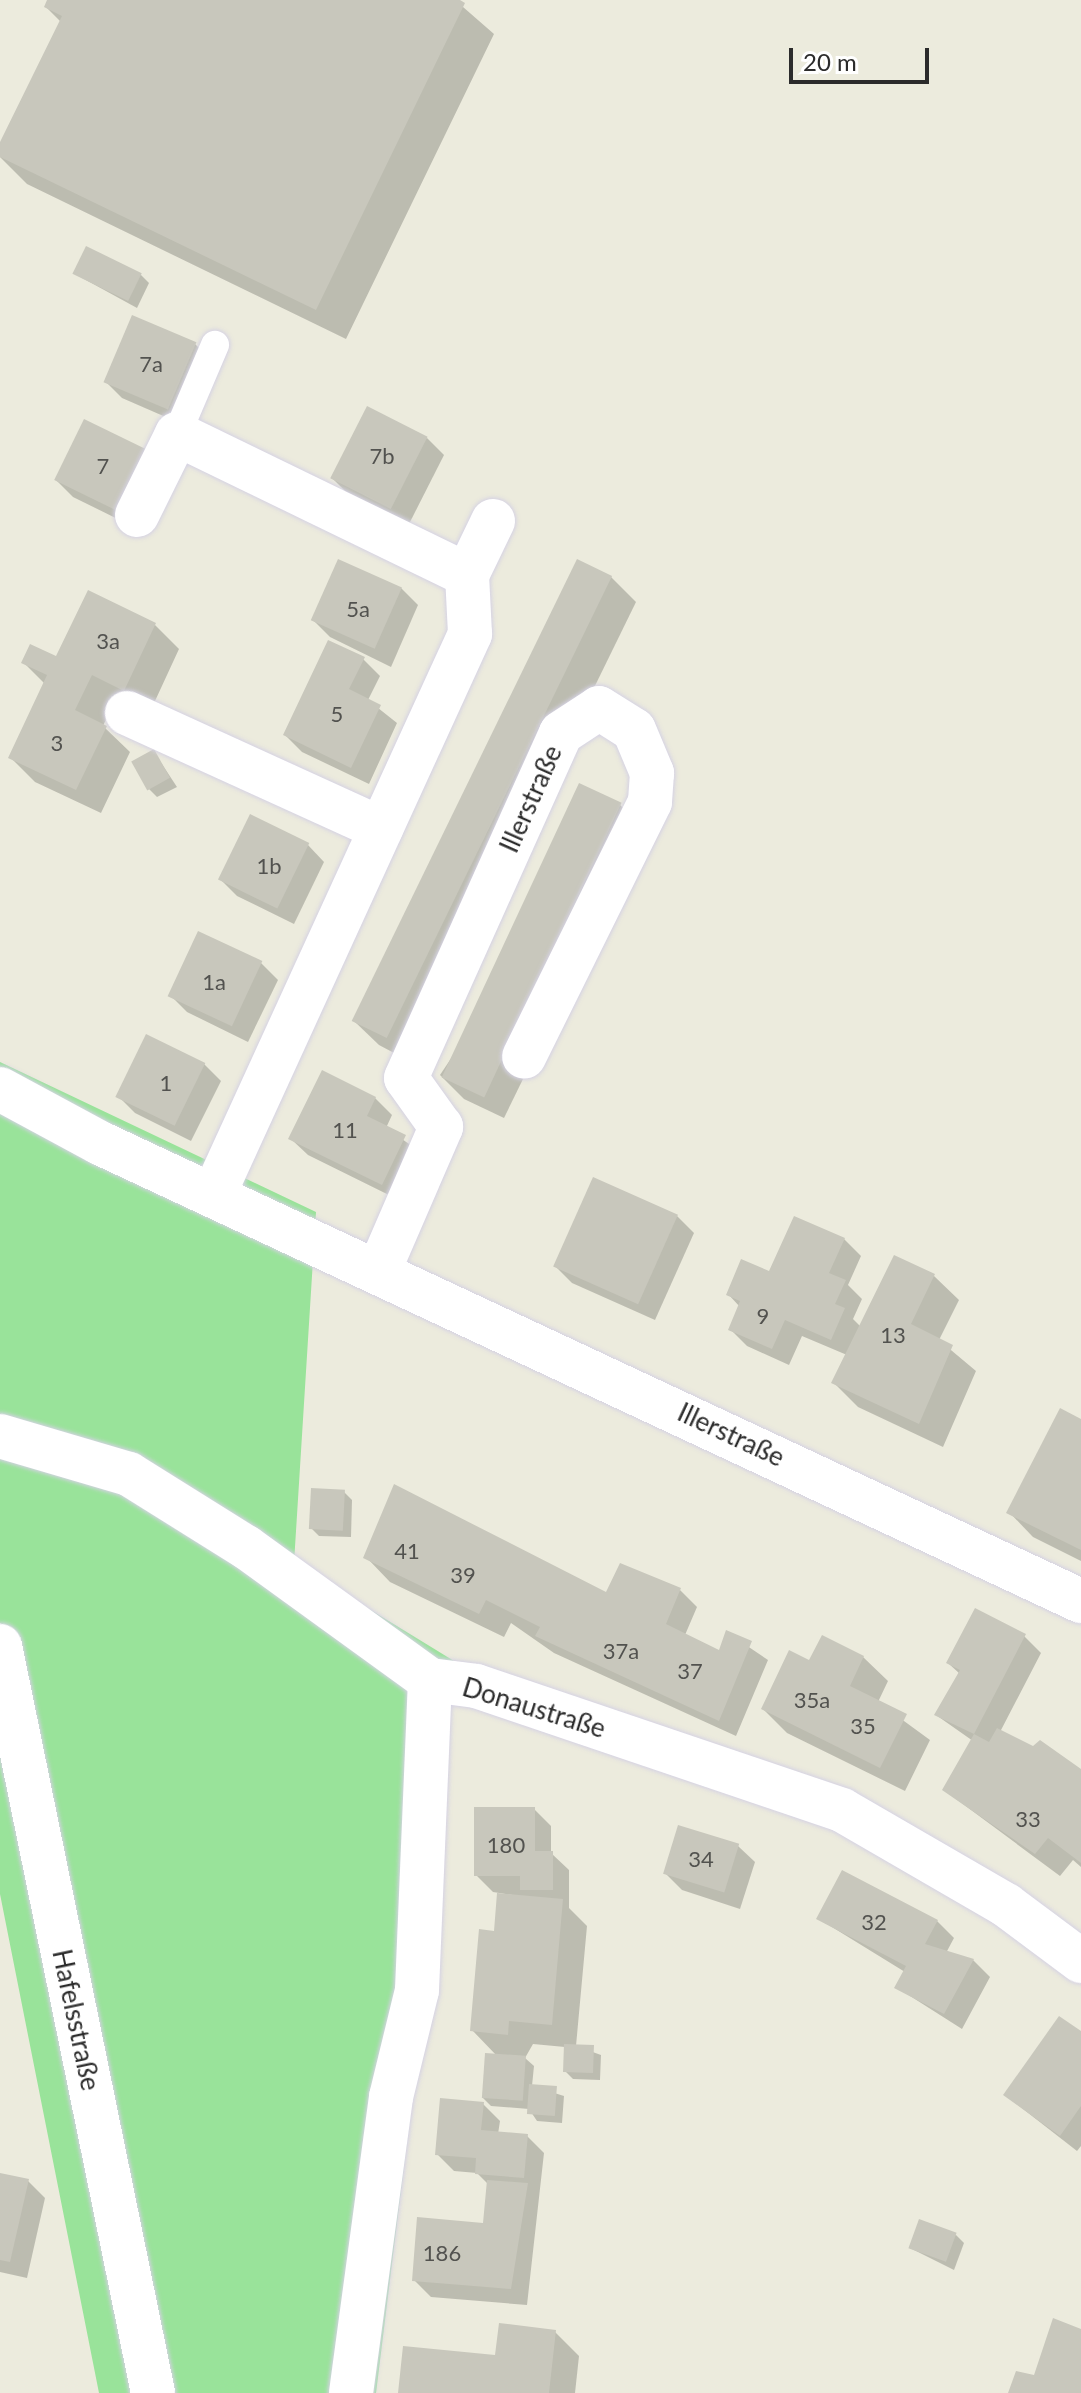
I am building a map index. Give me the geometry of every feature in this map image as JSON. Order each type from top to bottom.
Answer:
[{"type":"street","points":[[137,515],[177,434],[467,575]]},
{"type":"street","points":[[214,1194],[470,634],[467,575],[493,521]]},
{"type":"street","name":"Illerstraße","points":[[380,1268],[441,1127],[406,1078],[561,733],[599,708],[634,730],[652,773],[650,802],[524,1057]]},
{"type":"street","points":[[127,713],[381,829]]},
{"type":"street","name":"Illerstraße","points":[[0,1089],[214,1194],[380,1268],[1081,1601]]},
{"type":"street","name":"Donaustraße","points":[[0,1436],[129,1474],[246,1547],[430,1680],[476,1686],[842,1810],[1006,1905],[1081,1961]]},
{"type":"street","name":"Hafelsstraße","points":[[0,1646],[12,1767],[153,2393]]},
{"type":"street","points":[[351,2393],[391,2097],[417,1990],[430,1680]]},
{"type":"lane","points":[[177,434],[215,345]]},
{"type":"green space","points":[[0,1062],[316,1212],[294,1563],[454,1661],[423,2012],[376,2393],[99,2393],[0,1894]]},
{"type":"building","points":[[47,0],[460,0],[465,3],[316,310],[0,157],[0,142],[62,16],[44,7]]},
{"type":"building","points":[[86,246],[142,273],[128,301],[72,274]]},
{"type":"building","points":[[132,315],[196,342],[168,410],[103,382]]},
{"type":"building","points":[[367,406],[428,437],[391,509],[330,478]]},
{"type":"building","points":[[84,419],[152,452],[122,513],[54,480]]},
{"type":"building","points":[[338,559],[402,587],[375,649],[311,620]]},
{"type":"building","points":[[577,559],[612,576],[387,1038],[352,1021]]},
{"type":"building","points":[[88,590],[156,623],[124,691],[92,675],[75,710],[107,726],[76,790],[8,758],[47,675],[21,663],[30,644],[56,656]]},
{"type":"building","points":[[328,640],[365,657],[349,689],[381,705],[351,768],[283,735]]},
{"type":"building","points":[[154,749],[170,778],[147,790],[131,762]]},
{"type":"building","points":[[579,783],[622,803],[484,1097],[442,1078]]},
{"type":"building","points":[[250,814],[309,843],[277,909],[218,880]]},
{"type":"building","points":[[198,931],[262,961],[232,1026],[168,996]]},
{"type":"building","points":[[146,1034],[205,1063],[175,1126],[115,1097]]},
{"type":"building","points":[[322,1070],[376,1097],[367,1116],[406,1135],[382,1185],[288,1139]]},
{"type":"building","points":[[593,1177],[678,1215],[638,1304],[553,1267]]},
{"type":"building","points":[[794,1216],[845,1238],[829,1273],[846,1280],[835,1304],[845,1308],[831,1340],[785,1320],[772,1349],[728,1330],[740,1301],[726,1295],[741,1259],[769,1271]]},
{"type":"building","points":[[894,1255],[935,1274],[911,1324],[953,1345],[919,1424],[831,1383]]},
{"type":"building","points":[[1060,1408],[1081,1419],[1081,1550],[1006,1513]]},
{"type":"building","points":[[394,1484],[606,1592],[620,1563],[681,1588],[666,1624],[719,1650],[726,1630],[752,1641],[719,1721],[535,1636],[540,1627],[486,1600],[479,1614],[363,1558]]},
{"type":"building","points":[[311,1488],[345,1490],[343,1531],[309,1529]]},
{"type":"building","points":[[975,1608],[1026,1634],[974,1734],[934,1715],[960,1670],[946,1663]]},
{"type":"building","points":[[822,1635],[864,1656],[850,1686],[907,1714],[880,1768],[761,1709],[789,1650],[809,1660]]},
{"type":"building","points":[[997,1728],[1033,1746],[1040,1740],[1081,1769],[1081,1863],[1048,1838],[1035,1854],[942,1790],[974,1734],[989,1742]]},
{"type":"building","points":[[474,1807],[535,1807],[535,1851],[553,1851],[553,1890],[520,1890],[520,1876],[474,1876]]},
{"type":"building","points":[[678,1825],[739,1844],[724,1892],[663,1874]]},
{"type":"building","points":[[842,1870],[938,1920],[925,1944],[974,1959],[944,2014],[894,1988],[906,1966],[816,1919]]},
{"type":"building","points":[[497,1893],[563,1899],[552,2025],[509,2021],[508,2035],[470,2031],[479,1929],[494,1931]]},
{"type":"building","points":[[1059,2016],[1081,2031],[1081,2106],[1060,2136],[1003,2095]]},
{"type":"building","points":[[564,2044],[594,2045],[593,2073],[563,2072]]},
{"type":"building","points":[[485,2053],[526,2056],[523,2101],[482,2098]]},
{"type":"building","points":[[529,2084],[557,2086],[555,2116],[527,2114]]},
{"type":"building","points":[[440,2098],[484,2102],[481,2130],[528,2134],[524,2178],[475,2174],[476,2158],[435,2155]]},
{"type":"building","points":[[0,2173],[29,2179],[10,2262],[0,2260]]},
{"type":"building","points":[[487,2180],[528,2183],[511,2289],[412,2281],[417,2217],[483,2223]]},
{"type":"building","points":[[919,2219],[957,2233],[946,2262],[908,2248]]},
{"type":"building","points":[[1053,2318],[1081,2329],[1081,2393],[1008,2393],[1016,2371],[1034,2375]]},
{"type":"building","points":[[499,2323],[556,2330],[549,2393],[398,2393],[403,2346],[495,2355]]}]
